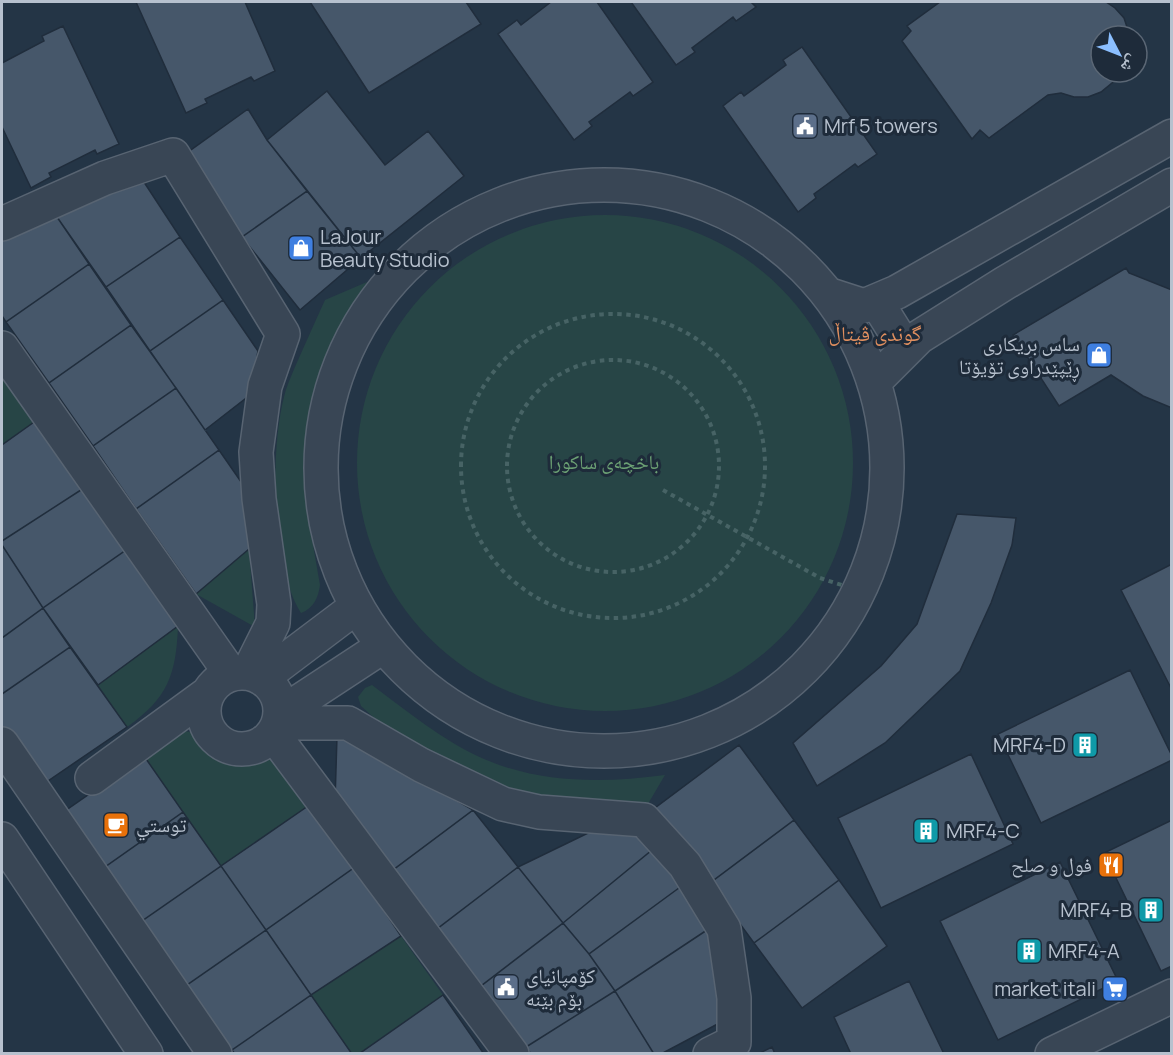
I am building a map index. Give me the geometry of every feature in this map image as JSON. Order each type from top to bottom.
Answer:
[{"type":"street","points":[[830,295],[864,306],[897,292],[1172,136]]},
{"type":"street","points":[[2,224],[105,178],[173,155],[283,334],[265,386],[256,452],[259,499],[274,604],[273,623],[237,680],[204,707],[205,720],[210,732],[229,747],[254,748],[264,742],[277,724],[382,647]]},
{"type":"street","points":[[622,185],[682,195],[738,217],[788,251],[830,295],[856,336],[875,381],[888,452],[883,523],[860,591],[821,651],[769,700],[706,734],[636,751],[565,750],[496,732],[434,697],[382,647],[356,608],[332,552],[321,492],[322,431],[337,372],[364,318],[402,270],[449,231],[503,204],[561,188],[622,185]]},
{"type":"street","points":[[875,381],[919,337],[1172,185]]},
{"type":"street","points":[[876,301],[906,349]]},
{"type":"street","points":[[2,348],[237,680],[273,688],[279,699],[277,724],[512,1053]]},
{"type":"street","points":[[92,778],[237,680],[356,608]]},
{"type":"street","points":[[277,724],[348,723],[422,765],[503,804],[539,812],[644,820],[685,865],[723,929],[734,998],[734,1042],[710,1053]]},
{"type":"street","points":[[2,744],[215,1053]]},
{"type":"street","points":[[2,839],[146,1053]]},
{"type":"street","points":[[1052,1053],[1172,996]]},
{"type":"path","points":[[599,314],[646,316],[690,334],[727,363],[753,403],[765,449],[763,496],[747,538],[716,578],[677,604],[626,618],[573,614],[525,592],[488,554],[465,506],[460,453],[474,402],[504,358],[548,328],[599,314]]},
{"type":"path","points":[[613,359],[649,365],[681,383],[704,411],[718,445],[718,481],[707,516],[686,542],[658,562],[626,571],[592,570],[561,559],[535,538],[516,511],[507,478],[508,444],[522,411],[546,383],[578,365],[613,359]]},
{"type":"path","points":[[663,490],[820,578],[860,591]]},
{"type":"green space","name":"باخچەی ساکورا","points":[[605,215],[653,220],[700,234],[743,257],[780,288],[811,325],[834,368],[848,415],[853,463],[848,511],[834,558],[811,601],[780,638],[743,669],[700,692],[653,706],[605,711],[557,706],[510,692],[467,669],[430,638],[399,601],[376,558],[362,511],[357,463],[362,415],[376,368],[399,325],[430,288],[467,257],[510,234],[557,220]]},
{"type":"green space","points":[[367,282],[340,331],[310,420],[306,459],[306,505],[320,585],[315,602],[301,613],[291,592],[279,538],[275,477],[279,420],[287,386],[325,300]]},
{"type":"green space","points":[[2,371],[37,420],[2,445]]},
{"type":"green space","points":[[249,549],[255,627],[196,594]]},
{"type":"green space","points":[[178,626],[175,658],[167,684],[152,706],[127,727],[98,685]]},
{"type":"green space","points":[[372,685],[454,744],[506,767],[528,773],[573,779],[619,779],[665,775],[645,809],[541,801],[474,777],[381,724],[361,706],[358,697],[365,688]]},
{"type":"green space","points":[[179,730],[200,734],[219,753],[233,759],[277,756],[311,804],[221,866],[144,756]]},
{"type":"green space","points":[[401,936],[443,995],[359,1053],[352,1054],[311,995]]},
{"type":"building","points":[[136,2],[245,2],[275,71],[254,81],[251,77],[205,99],[207,103],[186,113]]},
{"type":"building","points":[[310,2],[466,2],[481,24],[369,93]]},
{"type":"building","points":[[551,2],[597,2],[653,82],[633,96],[630,92],[589,122],[592,126],[574,140],[498,34],[517,20],[521,25]]},
{"type":"building","points":[[631,2],[751,2],[756,7],[736,21],[733,17],[692,48],[695,52],[676,65]]},
{"type":"building","points":[[940,2],[1106,2],[1115,8],[1126,24],[1089,24],[1089,84],[1111,84],[1101,92],[1088,97],[1074,97],[1061,93],[1048,95],[989,138],[980,130],[972,139],[902,41],[911,31],[907,26]]},
{"type":"building","points":[[63,26],[119,144],[97,154],[95,150],[49,173],[51,177],[31,188],[2,127],[2,63],[44,41],[42,36]]},
{"type":"building","points":[[802,47],[877,154],[858,167],[855,164],[814,194],[816,198],[798,212],[723,106],[741,92],[744,96],[786,65],[783,60]]},
{"type":"building","points":[[327,91],[385,165],[428,131],[464,176],[361,258],[267,140]]},
{"type":"building","points":[[248,109],[267,140],[307,191],[242,237],[184,155]]},
{"type":"building","points":[[140,176],[180,237],[106,287],[57,217]]},
{"type":"building","name":"LaJour Beauty Studio","points":[[307,191],[361,258],[300,310],[242,237]]},
{"type":"building","points":[[57,217],[89,264],[6,322],[2,316],[2,241],[12,234]]},
{"type":"building","points":[[180,237],[223,300],[150,351],[106,287]]},
{"type":"building","points":[[89,264],[131,325],[49,383],[6,322]]},
{"type":"building","name":"ساس بریکاری ڕێپێدراوی تۆیۆتا","points":[[1126,268],[1129,273],[1172,290],[1172,408],[1143,396],[1111,375],[1059,406],[1013,335]]},
{"type":"building","points":[[223,300],[258,351],[250,395],[205,430],[150,351]]},
{"type":"building","points":[[131,325],[176,388],[93,446],[49,383]]},
{"type":"building","points":[[176,388],[219,450],[136,509],[93,446]]},
{"type":"building","points":[[37,420],[84,488],[2,541],[2,445]]},
{"type":"building","points":[[219,450],[246,489],[249,549],[196,594],[136,509]]},
{"type":"building","points":[[84,488],[126,550],[43,608],[2,545],[2,541]]},
{"type":"building","points":[[957,514],[1016,518],[1012,545],[991,603],[960,671],[885,743],[817,786],[793,743],[881,666],[917,624]]},
{"type":"building","points":[[2,545],[43,608],[2,638]]},
{"type":"building","points":[[126,550],[178,626],[98,685],[43,608]]},
{"type":"building","points":[[1172,564],[1172,690],[1121,590]]},
{"type":"building","points":[[43,608],[70,647],[2,694],[2,638]]},
{"type":"building","points":[[70,647],[127,727],[42,785],[2,727],[2,694]]},
{"type":"building","name":"MRF4-D","points":[[1130,670],[1172,760],[1041,823],[998,734]]},
{"type":"building","points":[[337,736],[391,762],[473,810],[393,870],[335,802]]},
{"type":"building","points":[[739,745],[794,820],[710,883],[655,808]]},
{"type":"building","name":"MRF4-C","points":[[971,754],[1013,844],[881,908],[838,818]]},
{"type":"building","points":[[144,756],[183,812],[105,867],[65,811]]},
{"type":"building","points":[[311,804],[355,867],[266,930],[221,866]]},
{"type":"building","points":[[473,810],[518,867],[437,929],[393,870]]},
{"type":"building","points":[[183,812],[221,866],[142,921],[105,867]]},
{"type":"building","points":[[617,819],[652,850],[563,923],[518,867]]},
{"type":"building","points":[[794,820],[839,880],[754,943],[710,883]]},
{"type":"building","name":"MRF4-B","points":[[1172,820],[1172,966],[1161,971],[1104,853]]},
{"type":"building","points":[[652,850],[683,885],[589,954],[563,923]]},
{"type":"building","name":"MRF4-A","points":[[1060,862],[1118,981],[998,1040],[940,921]]},
{"type":"building","points":[[221,866],[266,930],[187,985],[142,921]]},
{"type":"building","points":[[355,867],[401,936],[311,995],[266,930]]},
{"type":"building","points":[[518,867],[563,923],[481,986],[437,929]]},
{"type":"building","points":[[839,880],[887,946],[802,1008],[754,943]]},
{"type":"building","points":[[683,885],[710,928],[615,991],[589,954]]},
{"type":"building","points":[[563,923],[589,954],[615,991],[526,1047],[481,986]]},
{"type":"building","points":[[710,928],[727,1019],[661,1054],[654,1054],[615,991]]},
{"type":"building","points":[[266,930],[311,995],[232,1050],[187,985]]},
{"type":"building","points":[[909,981],[944,1054],[851,1054],[834,1017]]},
{"type":"building","points":[[615,991],[654,1054],[531,1054],[526,1047]]},
{"type":"building","points":[[311,995],[352,1054],[235,1054],[232,1050]]},
{"type":"building","points":[[443,995],[484,1054],[359,1054]]},
{"type":"building","points":[[772,1047],[775,1054],[758,1054]]},
{"type":"place","name":"Mrf 5 towers","points":[[805,126]]},
{"type":"place","name":"LaJour Beauty Studio","points":[[301,248]]},
{"type":"place","name":"ساس بریکاری ڕێپێدراوی تۆیۆتا","points":[[1099,355]]},
{"type":"place","name":"MRF4-D","points":[[1085,745]]},
{"type":"place","name":"توستي","points":[[116,825]]},
{"type":"place","name":"MRF4-C","points":[[926,831]]},
{"type":"place","name":"فول و صلح","points":[[1111,865]]},
{"type":"place","name":"MRF4-B","points":[[1151,910]]},
{"type":"place","name":"MRF4-A","points":[[1029,951]]},
{"type":"place","name":"کۆمپانیای بۆم بێنە","points":[[506,987]]},
{"type":"place","name":"market itali","points":[[1115,989]]},
{"type":"district","name":"گوندی ڤیتاڵ","points":[[875,334]]}]
